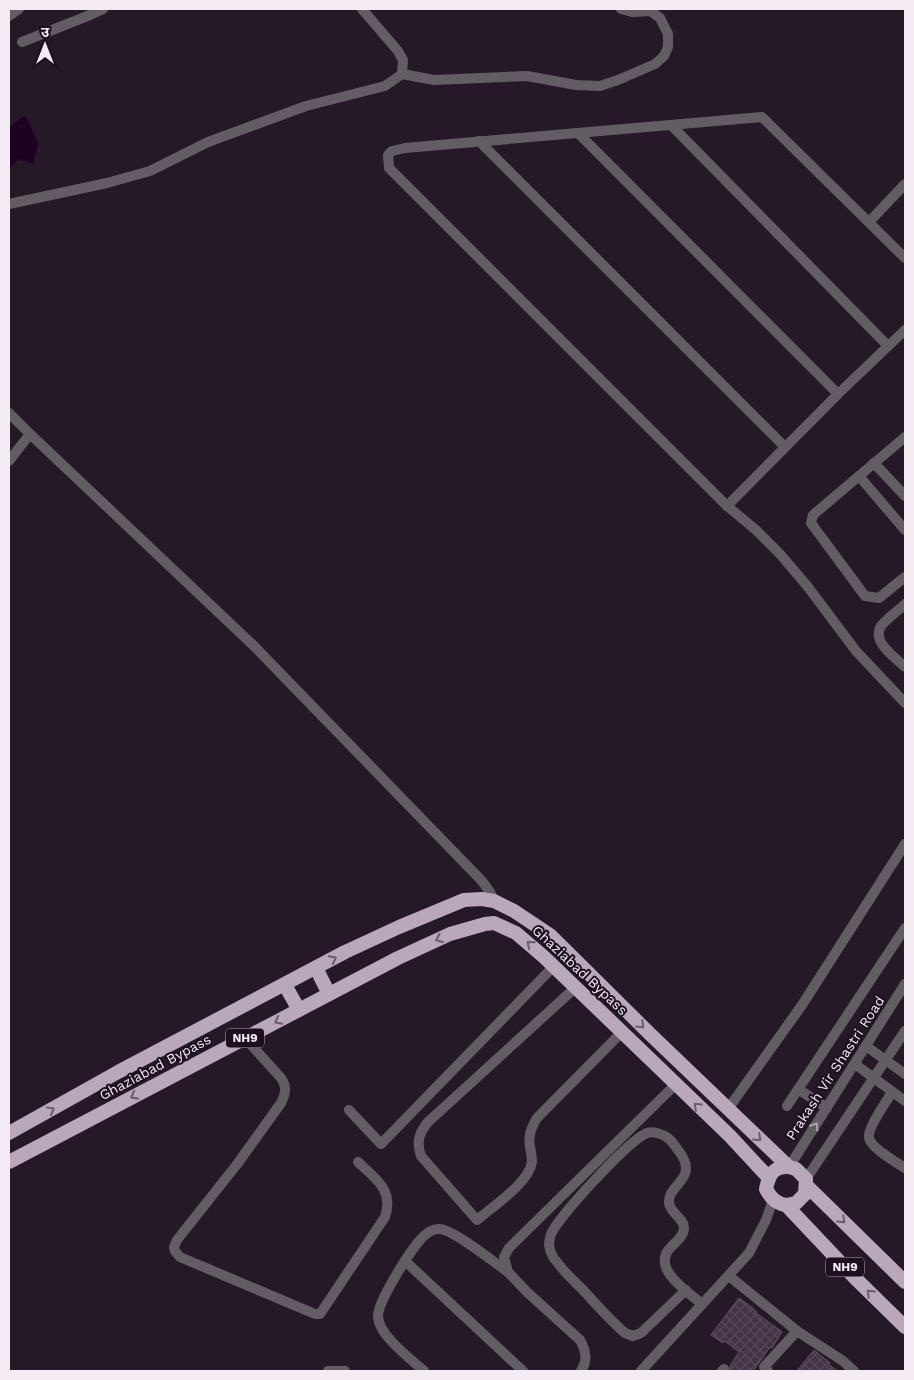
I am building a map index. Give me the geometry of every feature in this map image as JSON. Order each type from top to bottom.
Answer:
[{"type":"highway","name":"Ghaziabad Bypass","points":[[9,1133],[118,1072],[398,927],[464,900],[482,899],[494,901],[514,911],[550,935],[788,1167],[796,1169],[807,1183],[905,1282]]},
{"type":"highway","name":"Ghaziabad Bypass","points":[[9,1162],[398,958],[441,938],[494,923],[516,932],[554,966],[675,1085],[730,1136],[768,1178],[766,1189],[773,1200]]},
{"type":"highway","points":[[316,968],[329,994]]},
{"type":"highway","points":[[285,985],[299,1010]]},
{"type":"highway","points":[[768,1178],[773,1170],[781,1166],[788,1167]]},
{"type":"highway","points":[[786,1205],[796,1203],[805,1194],[807,1183]]},
{"type":"highway","name":"NH9","points":[[773,1200],[786,1205],[855,1278],[905,1327]]},
{"type":"street","points":[[9,16],[18,9]]},
{"type":"street","points":[[22,42],[103,9]]},
{"type":"street","points":[[362,9],[401,55],[403,60],[402,74]]},
{"type":"street","points":[[9,204],[107,183],[150,171],[208,142],[306,106],[385,86],[402,74],[434,80],[527,76],[576,85],[600,86],[655,64],[664,56],[668,47],[668,34],[660,18],[650,10],[632,12],[621,9]]},
{"type":"street","points":[[905,258],[762,117],[405,148],[392,151],[387,161],[389,168],[727,506],[756,530],[780,554],[808,587],[856,651],[905,703]]},
{"type":"street","points":[[671,125],[888,346]]},
{"type":"street","points":[[578,133],[838,394]]},
{"type":"street","points":[[479,141],[785,447]]},
{"type":"street","points":[[869,222],[905,184]]},
{"type":"street","points":[[727,506],[838,394],[905,330]]},
{"type":"street","points":[[9,413],[253,645],[482,881],[494,901]]},
{"type":"street","points":[[9,461],[30,434]]},
{"type":"street","points":[[905,437],[812,515],[811,524],[865,596],[879,598],[905,577]]},
{"type":"street","points":[[874,463],[905,496]]},
{"type":"street","points":[[859,476],[905,530]]},
{"type":"street","points":[[905,604],[882,626],[880,632],[883,646],[905,667]]},
{"type":"street","points":[[728,1109],[802,1005],[905,844]]},
{"type":"street","points":[[787,1106],[905,928]]},
{"type":"street","points":[[349,1110],[381,1144],[554,966]]},
{"type":"street","name":"Prakash Vir Shastri Road","points":[[788,1167],[905,984]]},
{"type":"street","points":[[576,987],[428,1122],[420,1132],[418,1146],[421,1156],[477,1220],[513,1190],[525,1177],[532,1165],[529,1139],[530,1129],[536,1118],[622,1032]]},
{"type":"street","points":[[807,1183],[905,1031]]},
{"type":"street","points":[[245,1038],[281,1078],[286,1085],[286,1093],[238,1163],[177,1240],[174,1247],[180,1258],[315,1314],[320,1314],[385,1217],[388,1207],[388,1198],[379,1181],[358,1162]]},
{"type":"street","points":[[866,1046],[905,1074]]},
{"type":"street","points":[[855,1064],[905,1101]]},
{"type":"street","points":[[508,1272],[504,1257],[509,1248],[675,1085]]},
{"type":"street","points":[[798,1089],[826,1108]]},
{"type":"street","points":[[892,1092],[869,1131],[869,1139],[874,1146],[905,1168]]},
{"type":"street","points":[[686,1290],[641,1333],[633,1336],[625,1333],[557,1263],[549,1245],[550,1235],[558,1222],[610,1164],[634,1141],[648,1133],[658,1133],[668,1138],[682,1155],[685,1174],[668,1199],[669,1206],[684,1227],[682,1234],[665,1253],[664,1259],[670,1276],[686,1290],[702,1304]]},
{"type":"street","points":[[641,1371],[750,1253],[766,1220],[773,1200]]},
{"type":"street","points":[[424,1371],[385,1333],[378,1316],[385,1295],[420,1240],[427,1233],[442,1229],[455,1235],[508,1272],[580,1340],[585,1349],[586,1358],[584,1366],[580,1371]]},
{"type":"street","points":[[405,1262],[523,1371]]},
{"type":"street","points":[[729,1276],[797,1331],[843,1361],[854,1371]]},
{"type":"street","points":[[768,1371],[764,1367],[797,1331]]},
{"type":"street","points":[[328,1371],[345,1371]]},
{"type":"shaded area","points":[[24,116],[28,120],[38,144],[33,164],[18,159],[9,170],[9,127]]},
{"type":"building","points":[[739,1298],[782,1332],[772,1348],[770,1347],[753,1371],[730,1371],[730,1366],[739,1352],[725,1341],[723,1343],[711,1335]]},
{"type":"building","points":[[814,1350],[830,1363],[829,1365],[838,1371],[797,1371]]}]
